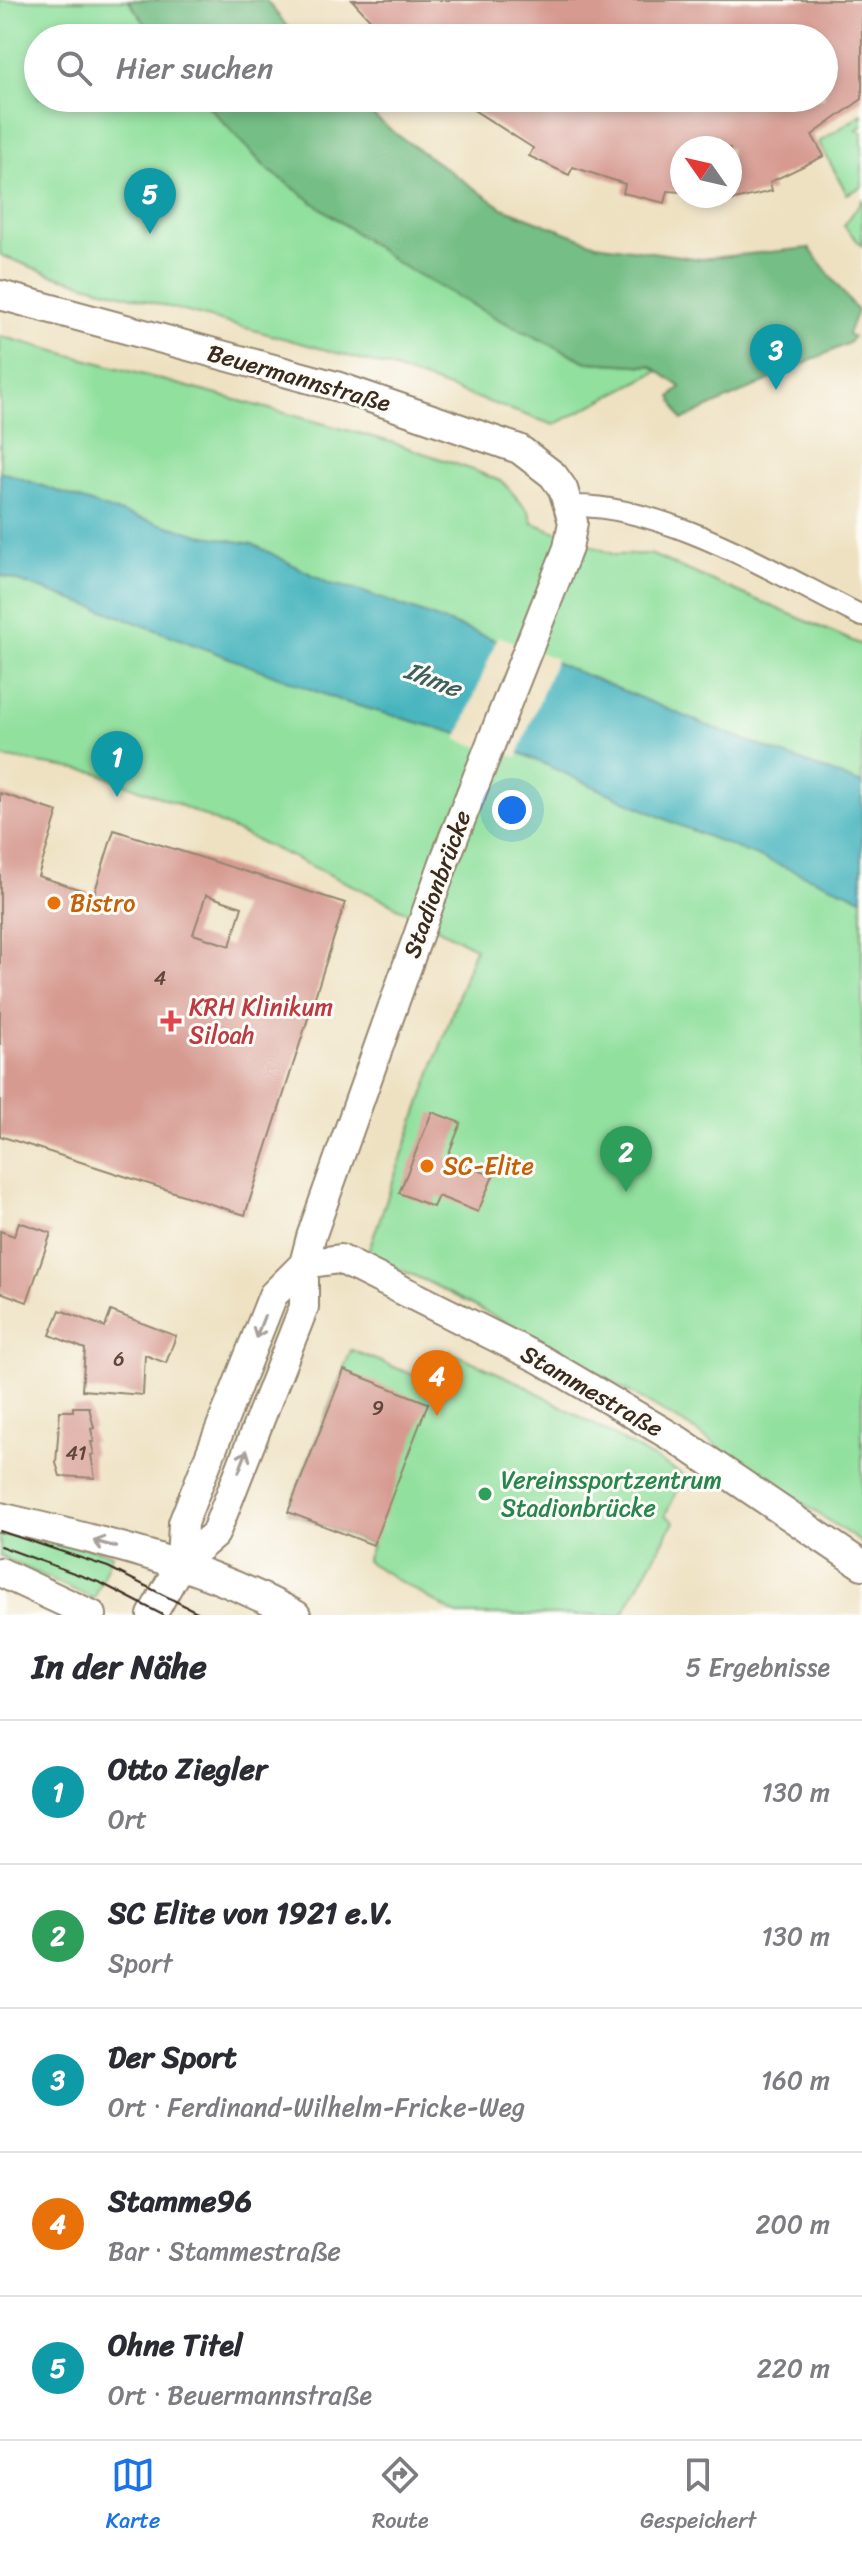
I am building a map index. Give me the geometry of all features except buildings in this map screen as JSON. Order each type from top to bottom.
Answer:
[{"type":"street","name":"Beuermannstraße","points":[[0,295],[336,386],[487,436],[536,460],[553,475],[570,506]]},
{"type":"street","points":[[570,506],[605,505],[663,520],[862,616]]},
{"type":"street","name":"Stadionbrücke","points":[[152,1615],[181,1563],[183,1523],[273,1295],[304,1264],[446,857],[568,548],[573,522],[570,506]]},
{"type":"street","name":"Stammestraße","points":[[304,1264],[340,1259],[540,1359],[679,1441],[862,1565]]},
{"type":"street","points":[[0,1517],[181,1563],[232,1581],[296,1615]]},
{"type":"street","points":[[0,1572],[92,1615]]},
{"type":"green space","points":[[0,0],[128,0],[146,24],[24,24],[24,112],[214,112],[266,168],[397,263],[498,319],[587,362],[651,366],[658,371],[554,425],[392,368],[52,275],[0,254]]},
{"type":"green space","points":[[128,0],[266,0],[285,24],[146,24]]},
{"type":"green space","points":[[214,112],[368,112],[503,208],[596,244],[700,259],[809,248],[857,311],[848,334],[853,337],[849,343],[682,420],[671,397],[681,387],[651,366],[587,362],[498,319],[397,263],[266,168]]},
{"type":"green space","points":[[862,114],[862,126],[856,130],[862,132],[862,187],[847,194],[819,142]]},
{"type":"green space","points":[[862,200],[862,246],[844,226]]},
{"type":"green space","points":[[0,336],[391,442],[473,470],[503,482],[529,512],[533,523],[615,555],[650,554],[862,645],[862,1543],[686,1425],[547,1344],[426,1281],[367,1255],[475,948],[388,902],[178,804],[95,772],[0,757]]},
{"type":"green space","name":"Vereinssportzentrum Stadionbrücke","points":[[351,1350],[436,1384],[449,1351],[522,1384],[685,1476],[665,1515],[674,1522],[622,1615],[457,1615],[366,1561],[372,1545],[288,1512]]},
{"type":"green space","points":[[0,1525],[112,1554],[94,1599],[0,1556]]},
{"type":"water","name":"Ihme","points":[[0,471],[108,509],[200,535],[253,544],[330,584],[355,589],[535,654],[713,728],[862,784],[862,898],[676,824],[509,748],[344,702],[111,613],[0,575]]},
{"type":"pier","points":[[498,636],[556,659],[517,757],[457,740]]},
{"type":"tram line","points":[[0,1531],[108,1567],[203,1615]]},
{"type":"tram line","points":[[0,1546],[101,1583],[163,1615]]},
{"type":"place","name":"Ohne Titel","points":[[150,234]]},
{"type":"place","name":"Der Sport","points":[[776,390]]},
{"type":"place","name":"Otto Ziegler","points":[[117,797]]},
{"type":"place","name":"Bistro","points":[[54,903]]},
{"type":"place","name":"KRH Klinikum Siloah","points":[[171,1021]]},
{"type":"place","name":"SC-Elite","points":[[427,1166]]},
{"type":"place","name":"SC Elite von 1921 e.V.","points":[[626,1192]]},
{"type":"place","name":"Stamme96","points":[[437,1416]]},
{"type":"place","name":"Vereinssportzentrum Stadionbrücke","points":[[485,1494]]}]
